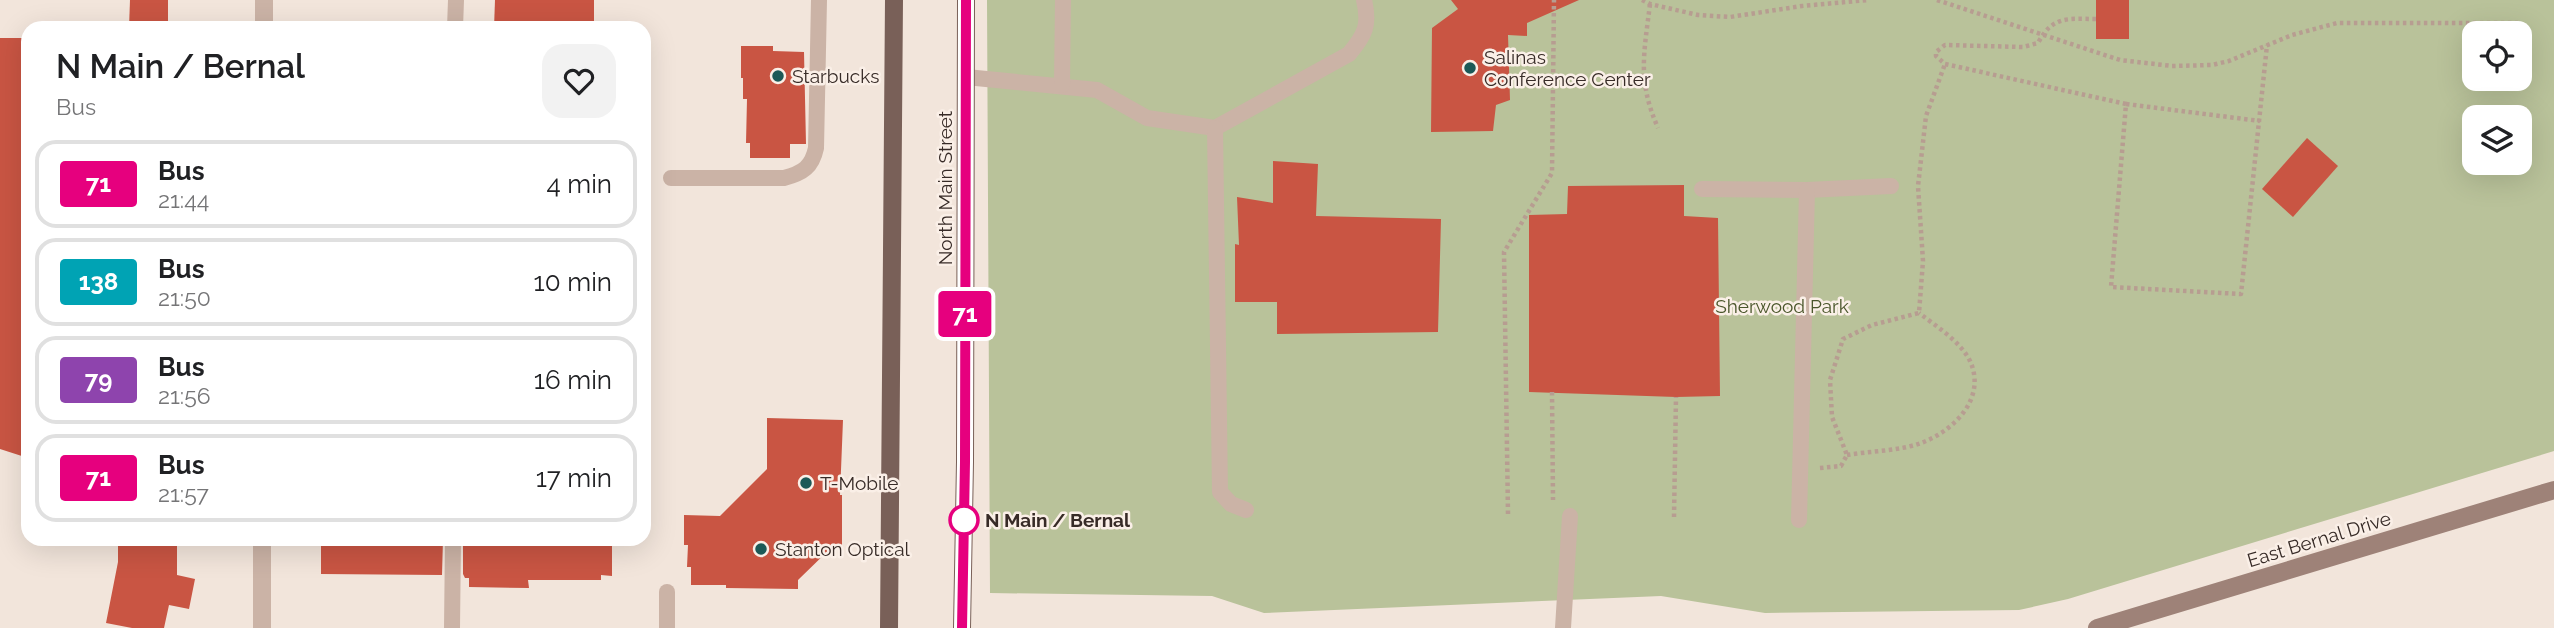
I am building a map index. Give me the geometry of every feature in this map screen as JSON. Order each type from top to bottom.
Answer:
[{"type":"main road","points":[[889,628],[894,0]]},
{"type":"main road","name":"North Main Street","points":[[962,628],[966,0]]},
{"type":"main road","name":"East Bernal Drive","points":[[2097,628],[2554,490]]},
{"type":"street","points":[[264,0],[264,21]]},
{"type":"street","points":[[262,546],[262,628]]},
{"type":"lane","points":[[455,21],[456,0]]},
{"type":"lane","points":[[671,178],[784,178],[808,168],[816,148],[819,0]]},
{"type":"lane","points":[[1062,86],[1063,0]]},
{"type":"lane","points":[[966,77],[1097,90],[1147,118],[1215,128],[1349,54],[1366,28],[1368,16],[1364,0]]},
{"type":"lane","points":[[1215,128],[1220,492],[1231,504],[1246,510]]},
{"type":"lane","points":[[1702,189],[1807,190],[1891,186]]},
{"type":"lane","points":[[1799,520],[1807,190]]},
{"type":"lane","points":[[1563,628],[1570,516]]},
{"type":"lane","points":[[452,628],[453,546]]},
{"type":"lane","points":[[667,592],[667,628]]},
{"type":"path","points":[[1508,514],[1504,252],[1552,173],[1554,0]]},
{"type":"path","points":[[1642,0],[1698,15],[1730,17],[1802,6],[1868,0]]},
{"type":"path","points":[[1937,0],[2120,60],[2172,66],[2212,65],[2292,35],[2337,23],[2462,23]]},
{"type":"path","points":[[1650,4],[1643,74],[1644,92],[1658,128]]},
{"type":"path","points":[[2096,19],[2061,19],[2043,34],[2038,43],[2023,47],[1945,45],[1936,52],[1938,60],[1945,64],[2126,104],[2260,121]]},
{"type":"path","points":[[2126,104],[2111,288],[2241,294],[2267,45]]},
{"type":"path","points":[[1919,313],[1923,261],[1918,186],[1926,116],[1945,64]]},
{"type":"path","points":[[1847,455],[1832,417],[1830,380],[1843,339],[1872,325],[1919,313]]},
{"type":"path","points":[[1847,455],[1921,443],[1952,427],[1970,404],[1974,377],[1969,359],[1948,336],[1919,313]]},
{"type":"path","points":[[1552,392],[1553,501]]},
{"type":"path","points":[[1674,517],[1676,397]]},
{"type":"path","points":[[1800,470],[1841,466],[1847,455]]},
{"type":"green space","name":"Sherwood Park","points":[[987,0],[2554,0],[2554,451],[2068,599],[2019,610],[1765,613],[1661,596],[1264,613],[1212,596],[990,593]]},
{"type":"building","points":[[130,0],[168,0],[168,21],[129,21]]},
{"type":"building","points":[[495,0],[594,0],[594,21],[494,21]]},
{"type":"building","name":"Salinas Conference Center","points":[[1451,0],[1579,0],[1527,23],[1527,36],[1508,35],[1510,100],[1496,105],[1493,131],[1431,132],[1432,28],[1458,9]]},
{"type":"building","points":[[2096,0],[2129,0],[2129,39],[2096,39]]},
{"type":"building","points":[[0,38],[21,38],[21,456],[0,449]]},
{"type":"building","points":[[741,46],[773,46],[773,51],[804,52],[806,144],[790,144],[790,158],[750,158],[750,143],[746,143],[747,99],[743,99]]},
{"type":"building","points":[[2307,138],[2338,166],[2293,217],[2262,189]]},
{"type":"building","points":[[1273,161],[1318,164],[1316,216],[1441,219],[1438,332],[1277,334],[1277,302],[1235,302],[1235,244],[1239,245],[1237,197],[1273,203]]},
{"type":"building","points":[[1684,185],[1684,216],[1718,218],[1720,396],[1529,392],[1529,215],[1567,214],[1568,186]]},
{"type":"building","points":[[767,418],[843,420],[840,495],[842,546],[833,546],[798,580],[798,589],[691,585],[691,567],[687,567],[688,545],[684,545],[684,515],[720,516],[767,469]]},
{"type":"building","points":[[118,546],[177,546],[177,575],[195,579],[189,609],[169,605],[164,628],[132,628],[106,623],[118,562]]},
{"type":"building","points":[[321,546],[443,546],[442,575],[321,574]]},
{"type":"building","points":[[463,546],[612,546],[612,576],[601,575],[601,580],[528,580],[529,588],[469,587],[469,578],[465,578]]},
{"type":"bus line","name":"71","points":[[962,628],[966,0]]},
{"type":"place","name":"Salinas Conference Center","points":[[1470,68]]},
{"type":"place","name":"Starbucks","points":[[778,76]]},
{"type":"place","name":"T-Mobile","points":[[806,483]]},
{"type":"place","name":"N Main / Bernal","points":[[964,520]]},
{"type":"place","name":"Stanton Optical","points":[[761,549]]}]
